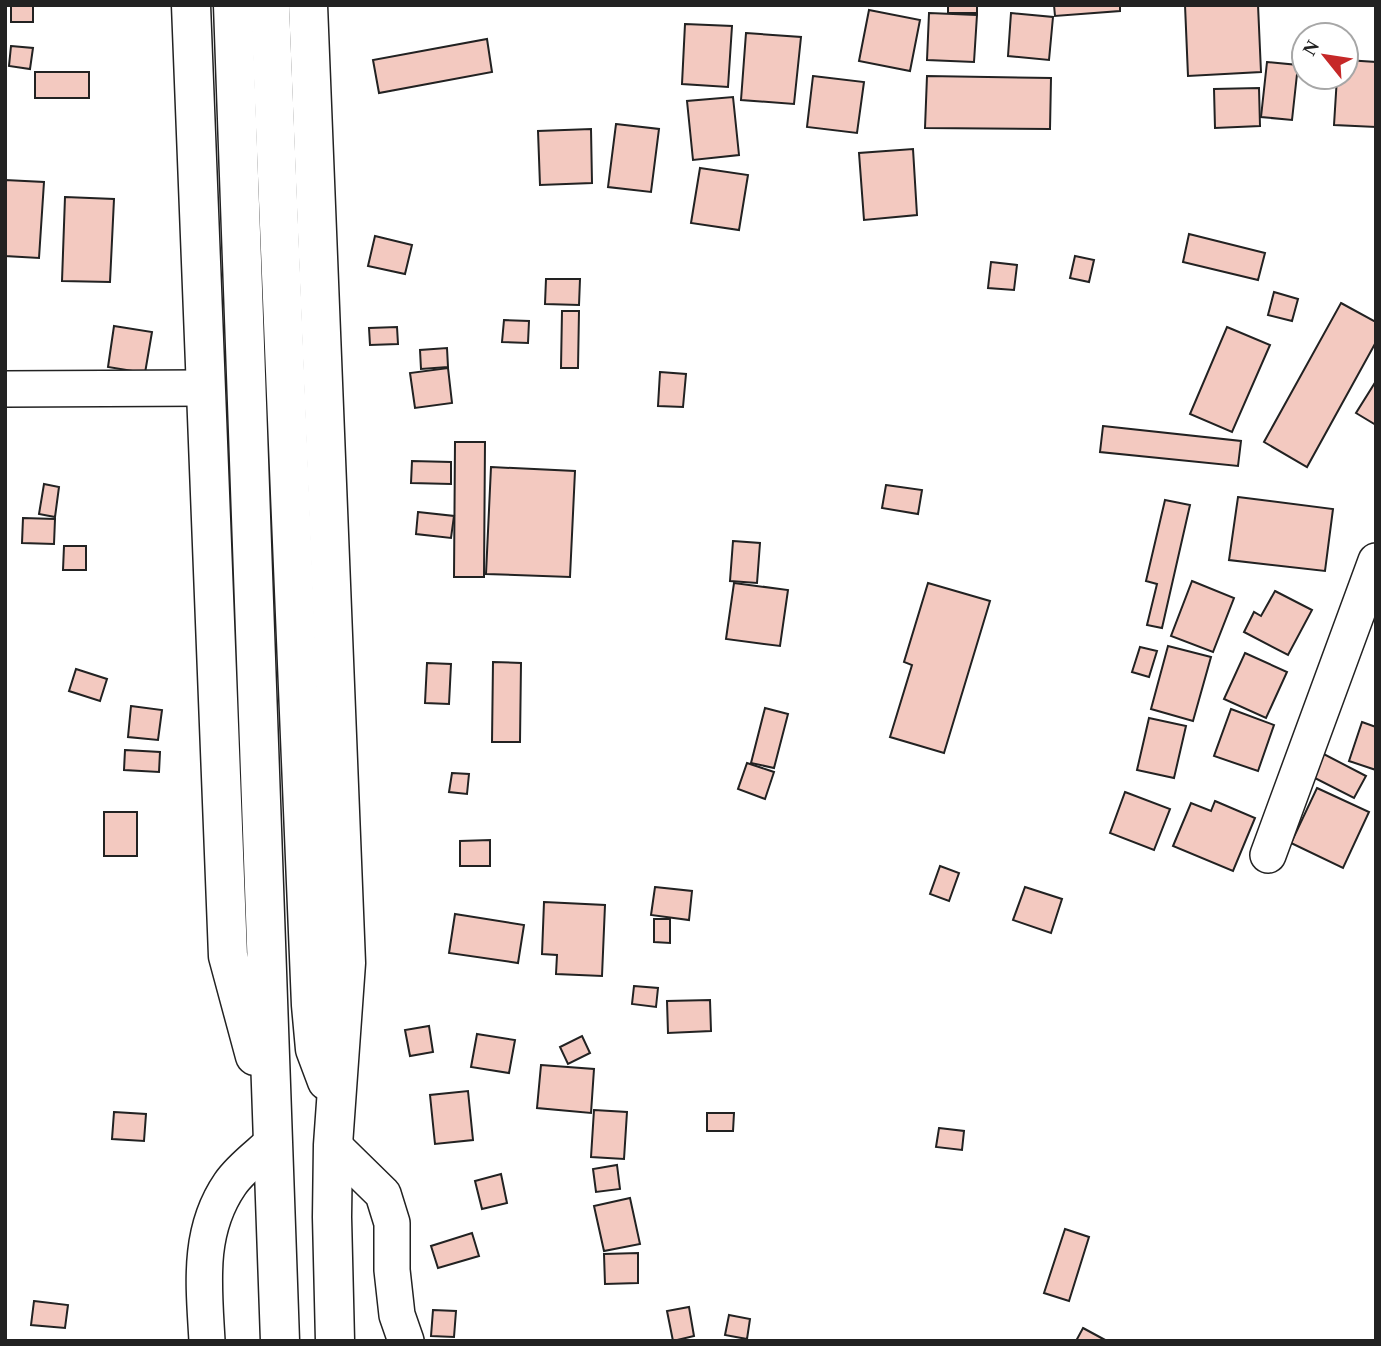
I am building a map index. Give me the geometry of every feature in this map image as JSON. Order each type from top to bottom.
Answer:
[{"type":"highway","points":[[191,5],[228,956],[271,1126]]},
{"type":"highway","points":[[233,5],[280,1341]]},
{"type":"highway","points":[[270,5],[311,1004],[315,1049],[335,1102]]},
{"type":"highway","points":[[308,5],[346,963],[333,1146],[331,1217],[335,1341]]},
{"type":"street","points":[[5,389],[204,388]]},
{"type":"street","points":[[1268,855],[1376,561]]},
{"type":"street","points":[[207,1341],[203,1268],[209,1221],[230,1183],[271,1126]]},
{"type":"street","points":[[333,1146],[383,1194],[392,1223],[397,1315],[406,1341]]},
{"type":"building","points":[[11,5],[33,5],[33,22],[11,22]]},
{"type":"building","points":[[948,5],[977,5],[977,13],[948,13]]},
{"type":"building","points":[[1054,5],[1120,5],[1120,11],[1055,16]]},
{"type":"building","points":[[1185,5],[1258,5],[1261,72],[1188,76]]},
{"type":"building","points":[[869,10],[920,20],[910,71],[859,61]]},
{"type":"building","points":[[929,13],[977,15],[974,62],[927,60]]},
{"type":"building","points":[[1011,13],[1053,17],[1049,60],[1008,56]]},
{"type":"building","points":[[685,24],[732,26],[728,87],[682,84]]},
{"type":"building","points":[[746,33],[801,37],[794,104],[741,100]]},
{"type":"building","points":[[487,39],[492,72],[379,93],[373,60]]},
{"type":"building","points":[[11,46],[33,48],[30,69],[9,66]]},
{"type":"building","points":[[1360,61],[1376,62],[1376,127],[1334,125],[1336,91],[1360,91]]},
{"type":"building","points":[[1267,62],[1290,64],[1290,91],[1295,91],[1292,120],[1261,117]]},
{"type":"building","points":[[35,72],[89,72],[89,98],[35,98]]},
{"type":"building","points":[[813,76],[864,82],[857,133],[807,127]]},
{"type":"building","points":[[927,76],[1051,78],[1050,129],[925,128]]},
{"type":"building","points":[[1259,88],[1260,126],[1215,128],[1214,89]]},
{"type":"building","points":[[733,97],[739,155],[693,160],[687,101]]},
{"type":"building","points":[[616,124],[659,129],[651,192],[608,187]]},
{"type":"building","points":[[591,129],[592,183],[540,185],[538,131]]},
{"type":"building","points":[[913,149],[917,215],[864,220],[859,153]]},
{"type":"building","points":[[700,168],[748,175],[739,230],[691,223]]},
{"type":"building","points":[[5,180],[44,182],[39,258],[5,256]]},
{"type":"building","points":[[65,197],[114,199],[110,282],[62,281]]},
{"type":"building","points":[[1189,234],[1265,253],[1258,280],[1183,262]]},
{"type":"building","points":[[375,236],[412,245],[405,274],[368,266]]},
{"type":"building","points":[[1075,256],[1094,260],[1089,282],[1070,278]]},
{"type":"building","points":[[991,262],[1017,265],[1014,290],[988,288]]},
{"type":"building","points":[[546,279],[580,279],[579,305],[545,304]]},
{"type":"building","points":[[1274,292],[1298,299],[1292,321],[1268,315]]},
{"type":"building","points":[[1341,303],[1376,322],[1376,342],[1307,467],[1264,442]]},
{"type":"building","points":[[562,311],[579,311],[578,368],[561,368]]},
{"type":"building","points":[[504,320],[529,321],[528,343],[502,342]]},
{"type":"building","points":[[114,326],[152,332],[145,373],[108,367]]},
{"type":"building","points":[[397,327],[398,344],[370,345],[369,328]]},
{"type":"building","points":[[1227,327],[1270,345],[1232,432],[1190,414]]},
{"type":"building","points":[[447,348],[448,367],[421,369],[420,350]]},
{"type":"building","points":[[448,368],[452,403],[415,408],[410,373]]},
{"type":"building","points":[[660,372],[686,374],[683,407],[658,406]]},
{"type":"building","points":[[1376,381],[1376,425],[1356,413]]},
{"type":"building","points":[[1103,426],[1241,441],[1238,466],[1100,452]]},
{"type":"building","points":[[455,442],[485,442],[484,577],[454,577]]},
{"type":"building","points":[[412,461],[451,462],[451,484],[411,483]]},
{"type":"building","points":[[491,467],[575,471],[570,577],[486,574]]},
{"type":"building","points":[[44,484],[59,487],[55,517],[39,514]]},
{"type":"building","points":[[886,485],[922,490],[918,514],[882,508]]},
{"type":"building","points":[[1238,497],[1333,509],[1325,571],[1229,560]]},
{"type":"building","points":[[1165,500],[1190,505],[1162,628],[1147,625],[1157,584],[1146,581]]},
{"type":"building","points":[[418,512],[454,516],[451,538],[416,534]]},
{"type":"building","points":[[23,518],[55,519],[54,544],[22,543]]},
{"type":"building","points":[[733,541],[760,543],[757,583],[730,581]]},
{"type":"building","points":[[64,546],[86,546],[86,570],[63,570]]},
{"type":"building","points":[[1192,581],[1234,598],[1213,652],[1171,636]]},
{"type":"building","points":[[734,583],[788,590],[780,646],[726,639]]},
{"type":"building","points":[[928,583],[990,601],[944,753],[890,737],[912,665],[904,662]]},
{"type":"building","points":[[1275,591],[1312,610],[1288,655],[1244,632],[1254,612],[1261,616]]},
{"type":"building","points":[[1168,646],[1211,657],[1193,721],[1151,709]]},
{"type":"building","points":[[1140,647],[1157,651],[1149,677],[1132,672]]},
{"type":"building","points":[[1245,653],[1287,672],[1266,718],[1224,699]]},
{"type":"building","points":[[493,662],[521,663],[520,742],[492,742]]},
{"type":"building","points":[[427,663],[451,664],[449,704],[425,703]]},
{"type":"building","points":[[76,669],[107,679],[100,701],[69,691]]},
{"type":"building","points":[[131,706],[162,710],[158,740],[128,737]]},
{"type":"building","points":[[765,708],[788,714],[774,768],[751,763]]},
{"type":"building","points":[[1231,709],[1274,725],[1258,771],[1214,756]]},
{"type":"building","points":[[1149,718],[1186,726],[1174,778],[1137,770]]},
{"type":"building","points":[[1362,722],[1376,727],[1376,770],[1349,761]]},
{"type":"building","points":[[1314,749],[1366,776],[1354,798],[1303,772]]},
{"type":"building","points":[[125,750],[160,752],[159,772],[124,770]]},
{"type":"building","points":[[747,763],[774,772],[765,799],[738,789]]},
{"type":"building","points":[[452,773],[469,774],[467,794],[449,792]]},
{"type":"building","points":[[1317,788],[1369,812],[1343,868],[1291,843]]},
{"type":"building","points":[[1125,792],[1170,809],[1154,850],[1110,833]]},
{"type":"building","points":[[1215,801],[1255,818],[1233,871],[1173,846],[1191,803],[1211,811]]},
{"type":"building","points":[[104,812],[137,812],[137,856],[104,856]]},
{"type":"building","points":[[490,840],[490,866],[460,866],[460,841]]},
{"type":"building","points":[[940,866],[959,873],[949,901],[930,894]]},
{"type":"building","points":[[655,887],[692,891],[689,920],[651,915]]},
{"type":"building","points":[[1025,887],[1062,899],[1051,933],[1013,920]]},
{"type":"building","points":[[544,902],[605,905],[602,976],[556,974],[557,955],[542,954]]},
{"type":"building","points":[[455,914],[524,925],[518,963],[449,953]]},
{"type":"building","points":[[654,919],[670,919],[670,943],[654,942]]},
{"type":"building","points":[[634,986],[658,988],[656,1007],[632,1004]]},
{"type":"building","points":[[710,1000],[711,1031],[668,1033],[667,1001]]},
{"type":"building","points":[[429,1026],[433,1052],[410,1056],[405,1030]]},
{"type":"building","points":[[477,1034],[515,1040],[509,1073],[471,1067]]},
{"type":"building","points":[[582,1036],[590,1053],[568,1064],[560,1047]]},
{"type":"building","points":[[541,1065],[594,1069],[591,1113],[537,1108]]},
{"type":"building","points":[[468,1091],[473,1140],[435,1144],[430,1095]]},
{"type":"building","points":[[594,1110],[627,1112],[624,1159],[591,1157]]},
{"type":"building","points":[[114,1112],[146,1114],[144,1141],[112,1139]]},
{"type":"building","points":[[707,1113],[734,1113],[733,1131],[707,1131]]},
{"type":"building","points":[[939,1128],[964,1131],[962,1150],[936,1147]]},
{"type":"building","points":[[617,1165],[620,1189],[596,1192],[593,1169]]},
{"type":"building","points":[[501,1174],[507,1203],[482,1209],[475,1181]]},
{"type":"building","points":[[630,1198],[640,1244],[604,1251],[594,1206]]},
{"type":"building","points":[[1065,1229],[1089,1237],[1069,1301],[1044,1293]]},
{"type":"building","points":[[472,1233],[479,1256],[438,1268],[431,1246]]},
{"type":"building","points":[[638,1253],[638,1283],[605,1284],[604,1254]]},
{"type":"building","points":[[34,1301],[68,1305],[65,1328],[31,1325]]},
{"type":"building","points":[[689,1307],[694,1336],[673,1341],[667,1311]]},
{"type":"building","points":[[433,1310],[456,1311],[454,1337],[431,1336]]},
{"type":"building","points":[[729,1315],[750,1319],[747,1339],[725,1335]]},
{"type":"building","points":[[1083,1328],[1107,1341],[1076,1341]]}]
